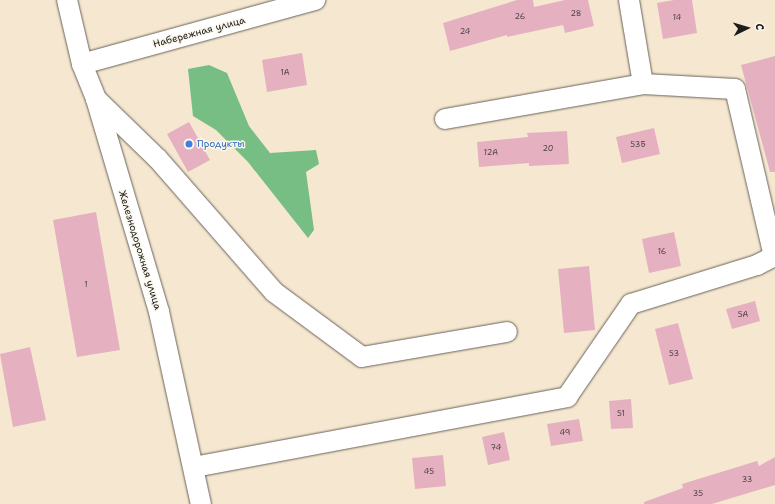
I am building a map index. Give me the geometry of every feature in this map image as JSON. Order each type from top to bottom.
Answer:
[{"type":"street","name":"Железнодорожная улица","points":[[67,0],[82,64],[96,99],[159,312],[201,504]]},
{"type":"street","name":"Набережная улица","points":[[82,64],[315,0]]},
{"type":"street","points":[[629,0],[643,84]]},
{"type":"street","points":[[194,467],[567,396],[631,304],[757,265],[775,256],[735,89],[643,84],[445,119]]},
{"type":"street","points":[[96,99],[158,159],[274,292],[362,357],[508,332]]},
{"type":"green space","points":[[209,65],[227,73],[249,126],[270,153],[316,150],[319,164],[306,172],[314,230],[308,238],[248,162],[216,130],[193,116],[188,69]]},
{"type":"building","points":[[517,0],[533,0],[534,7],[565,0],[588,0],[594,26],[565,33],[563,25],[507,37],[507,35],[450,51],[443,23]]},
{"type":"building","points":[[674,0],[692,0],[697,33],[663,39],[657,3]]},
{"type":"building","points":[[302,53],[307,85],[267,92],[262,60]]},
{"type":"building","points":[[775,56],[775,172],[770,172],[741,65]]},
{"type":"building","points":[[189,122],[210,160],[188,172],[167,134]]},
{"type":"building","points":[[654,128],[660,154],[622,163],[616,137]]},
{"type":"building","points":[[567,131],[569,164],[529,166],[529,163],[479,167],[477,142],[528,137],[527,133]]},
{"type":"building","points":[[96,212],[120,350],[77,357],[53,220]]},
{"type":"building","points":[[674,232],[681,266],[649,273],[642,239]]},
{"type":"building","points":[[589,266],[595,330],[564,333],[558,269]]},
{"type":"building","points":[[755,301],[760,321],[732,329],[726,309]]},
{"type":"building","points":[[678,323],[693,379],[669,385],[655,329]]},
{"type":"building","points":[[30,347],[46,420],[13,427],[0,354]]},
{"type":"building","points":[[631,399],[633,428],[611,429],[609,401]]},
{"type":"building","points":[[579,419],[583,441],[551,446],[547,424]]},
{"type":"building","points":[[504,432],[510,460],[488,465],[482,437]]},
{"type":"building","points":[[443,455],[446,486],[415,489],[412,458]]},
{"type":"building","points":[[775,457],[775,485],[712,504],[644,504],[644,502],[683,488],[682,484],[757,461],[759,466]]},
{"type":"place","name":"Продукты","points":[[189,144]]}]
